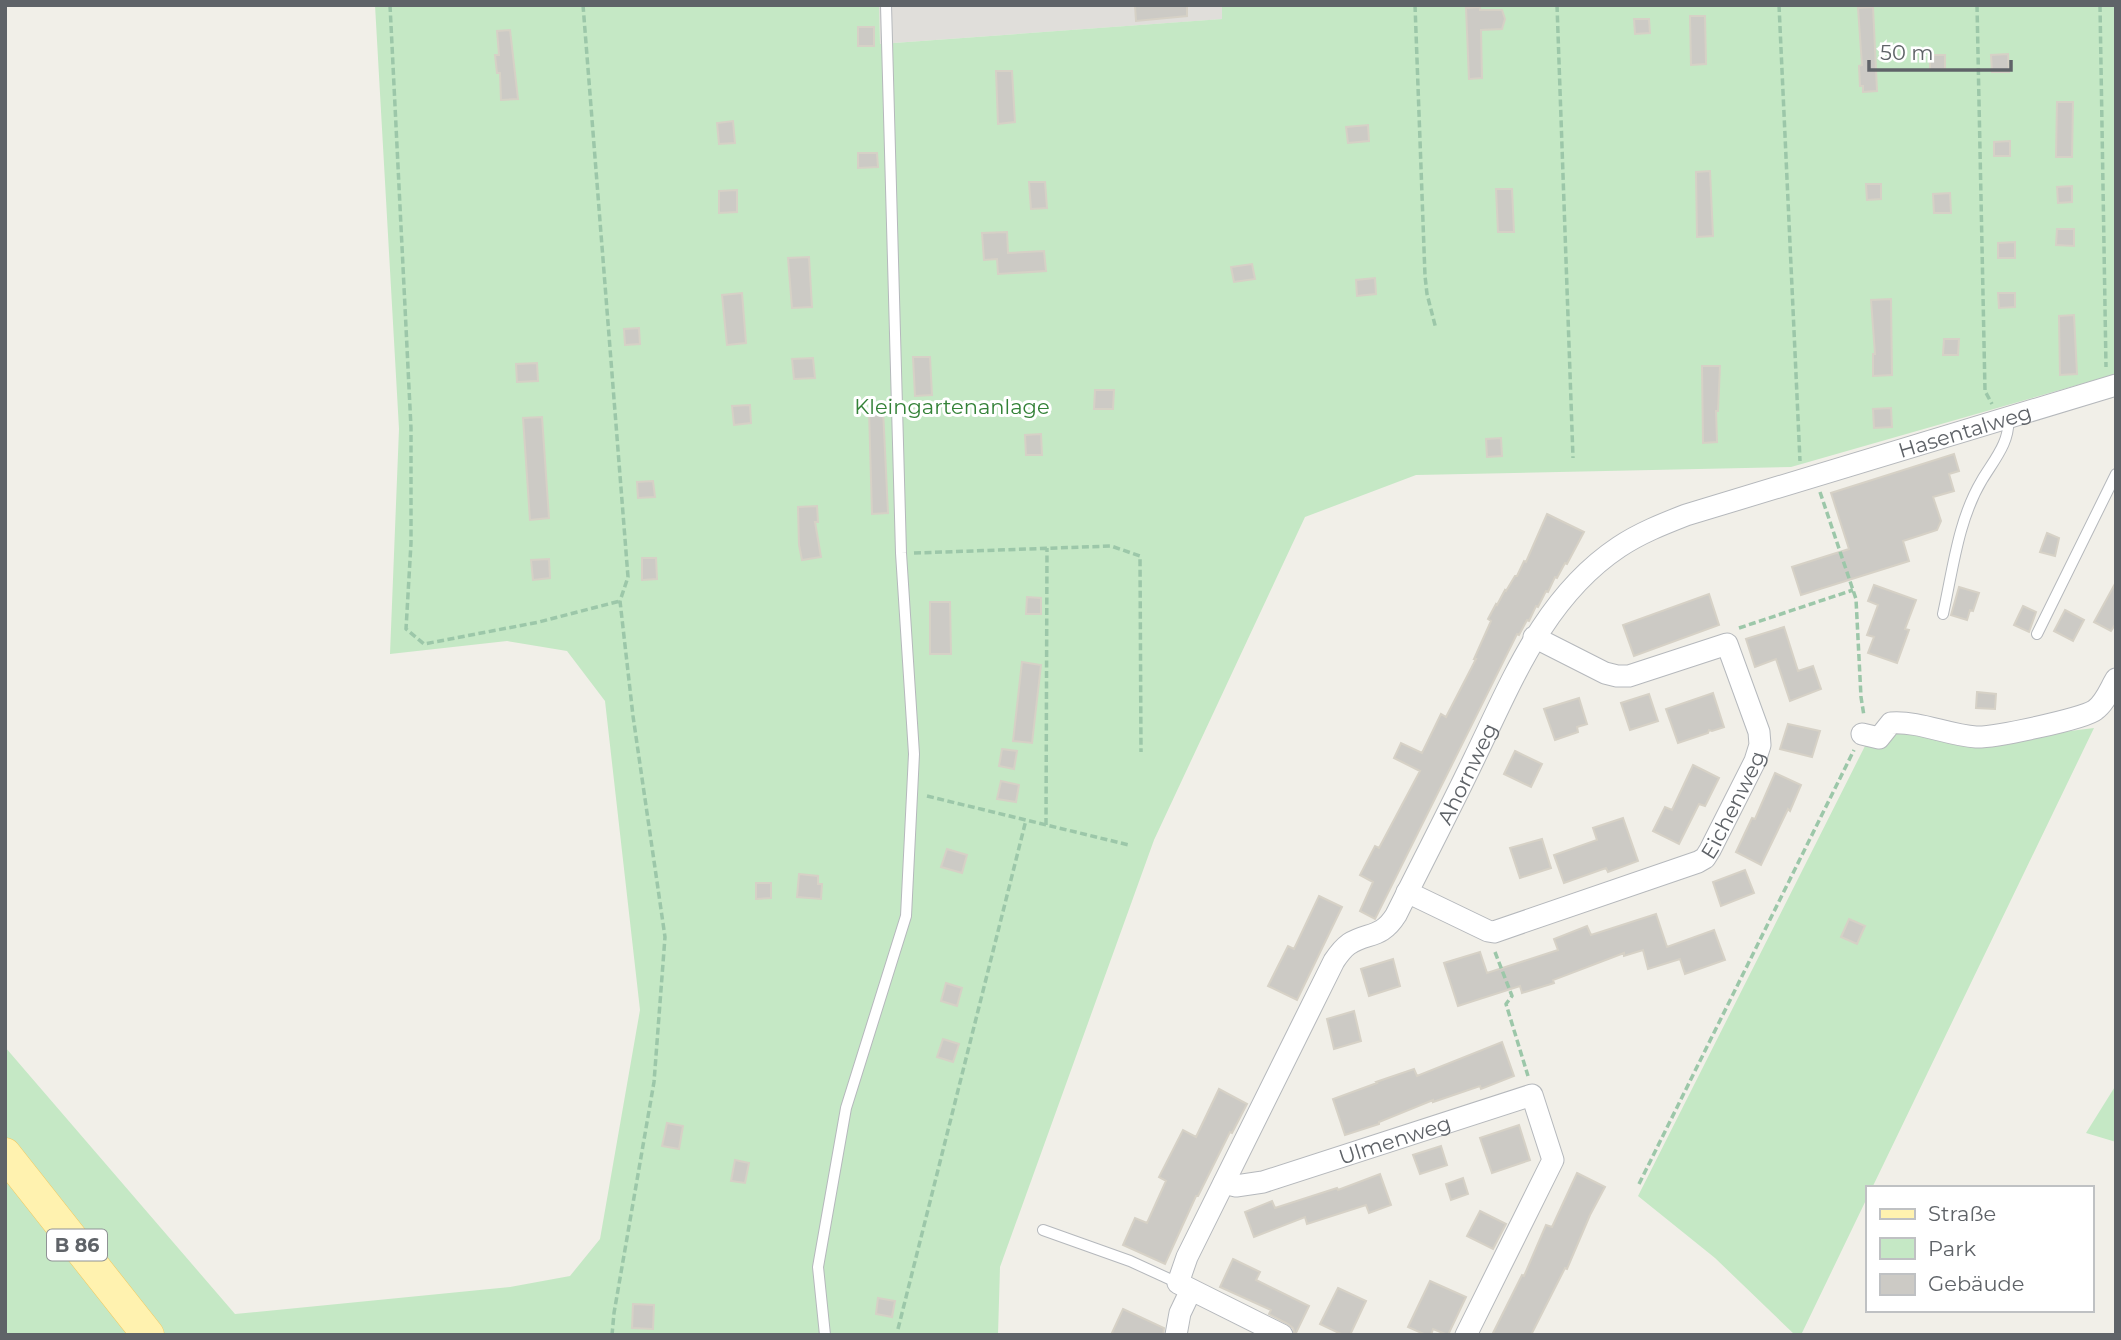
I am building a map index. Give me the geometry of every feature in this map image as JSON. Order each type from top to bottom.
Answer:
[{"type":"main road","name":"B 86","points":[[5,1154],[148,1335]]},
{"type":"street","name":"Hasentalweg","points":[[1809,478],[2112,386]]},
{"type":"street","name":"Ahornweg","points":[[1224,1183],[1334,961],[1350,943],[1385,929],[1396,915],[1534,638],[1570,589],[1596,565],[1638,536],[1686,514],[1809,478]]},
{"type":"street","name":"Eichenweg","points":[[1488,931],[1494,932],[1705,858],[1755,761],[1760,745],[1759,732],[1727,644],[1629,676],[1617,676],[1594,669],[1534,638]]},
{"type":"street","points":[[1862,734],[1879,738],[1891,723],[1906,722],[1979,737],[2083,716],[2096,710],[2116,679]]},
{"type":"street","points":[[1407,892],[1488,931]]},
{"type":"street","points":[[1466,1335],[1553,1160],[1532,1095]]},
{"type":"street","name":"Ulmenweg","points":[[1224,1183],[1236,1186],[1264,1182],[1532,1095]]},
{"type":"street","points":[[1176,1335],[1187,1257],[1224,1183]]},
{"type":"street","points":[[1185,1286],[1282,1335]]},
{"type":"lane","points":[[825,1335],[818,1266],[846,1108],[906,915],[915,754],[901,553],[886,5]]},
{"type":"lane","points":[[1943,614],[1961,531],[1980,483],[2005,442],[2010,428],[2003,419]]},
{"type":"lane","points":[[2037,634],[2116,474]]},
{"type":"lane","points":[[1043,1230],[1130,1261],[1185,1286]]},
{"type":"path","points":[[390,5],[411,428],[411,543],[406,629],[424,644],[539,622],[620,601]]},
{"type":"path","points":[[583,5],[628,578],[620,601],[633,716],[665,937],[654,1082],[612,1335]]},
{"type":"path","points":[[1415,5],[1425,276],[1436,329]]},
{"type":"path","points":[[1557,5],[1573,458]]},
{"type":"path","points":[[1639,1184],[1862,734],[1865,721],[1861,697],[1856,599],[1800,457],[1779,5]]},
{"type":"path","points":[[1977,5],[1985,391],[2003,419]]},
{"type":"path","points":[[2100,5],[2106,378],[2112,386]]},
{"type":"path","points":[[901,553],[1111,546],[1140,556],[1141,752]]},
{"type":"path","points":[[1046,825],[1047,548]]},
{"type":"path","points":[[1739,628],[1853,590]]},
{"type":"path","points":[[912,792],[1129,845]]},
{"type":"path","points":[[898,1329],[1026,820]]},
{"type":"path","points":[[1488,931],[1512,996],[1506,1004],[1532,1095]]},
{"type":"shaded area","points":[[879,5],[1222,5],[1223,19],[880,44]]},
{"type":"green space","name":"Kleingartenanlage","points":[[375,5],[879,5],[880,44],[1222,19],[1222,5],[2116,5],[2116,374],[1791,467],[1416,475],[1305,517],[1154,840],[1000,1267],[998,1335],[5,1335],[5,1047],[235,1314],[510,1287],[570,1276],[600,1239],[640,1010],[605,701],[567,651],[507,641],[390,654],[399,429]]},
{"type":"green space","points":[[1898,728],[1974,743],[2094,728],[1873,1186],[1866,1186],[1866,1200],[1801,1335],[1795,1335],[1715,1258],[1638,1196],[1866,744]]},
{"type":"green space","points":[[2116,1085],[2116,1142],[2086,1133]]},
{"type":"building","points":[[1135,5],[1187,5],[1187,16],[1136,21]]},
{"type":"building","points":[[1480,7],[1480,10],[1502,10],[1505,19],[1502,29],[1481,30],[1482,78],[1469,79],[1466,8]]},
{"type":"building","points":[[1873,7],[1877,91],[1863,92],[1863,86],[1860,86],[1859,66],[1862,65],[1858,8]]},
{"type":"building","points":[[1690,16],[1705,16],[1706,64],[1691,65]]},
{"type":"building","points":[[1634,19],[1649,19],[1650,33],[1635,34]]},
{"type":"building","points":[[858,27],[874,27],[874,46],[858,46]]},
{"type":"building","points":[[510,30],[518,99],[501,100],[500,73],[497,73],[495,55],[499,55],[497,31]]},
{"type":"building","points":[[2008,54],[2009,72],[1992,72],[1991,55]]},
{"type":"building","points":[[1930,55],[1945,55],[1945,69],[1930,70]]},
{"type":"building","points":[[996,71],[1012,71],[1015,122],[998,124]]},
{"type":"building","points":[[2057,102],[2073,102],[2072,157],[2056,157]]},
{"type":"building","points":[[733,121],[735,143],[719,144],[717,123]]},
{"type":"building","points":[[1368,125],[1369,141],[1348,143],[1346,127]]},
{"type":"building","points":[[2010,141],[2010,156],[1994,156],[1994,142]]},
{"type":"building","points":[[858,153],[877,153],[878,167],[858,168]]},
{"type":"building","points":[[1710,171],[1713,236],[1697,237],[1696,172]]},
{"type":"building","points":[[1029,182],[1045,182],[1047,208],[1031,209]]},
{"type":"building","points":[[1866,184],[1881,184],[1881,199],[1867,200]]},
{"type":"building","points":[[2072,186],[2072,202],[2058,203],[2057,187]]},
{"type":"building","points":[[1496,189],[1512,189],[1514,232],[1498,232]]},
{"type":"building","points":[[737,190],[737,212],[719,213],[719,191]]},
{"type":"building","points":[[1950,193],[1951,213],[1934,213],[1933,194]]},
{"type":"building","points":[[2057,229],[2074,229],[2074,246],[2056,245]]},
{"type":"building","points":[[1007,232],[1008,253],[1044,251],[1046,271],[998,274],[997,259],[984,260],[982,233]]},
{"type":"building","points":[[2015,242],[2015,258],[1998,258],[1998,243]]},
{"type":"building","points":[[809,257],[812,307],[792,308],[788,258]]},
{"type":"building","points":[[1252,264],[1255,279],[1234,282],[1231,267]]},
{"type":"building","points":[[1375,278],[1376,294],[1357,296],[1356,280]]},
{"type":"building","points":[[742,293],[746,343],[727,345],[722,295]]},
{"type":"building","points":[[1998,293],[2015,293],[2015,307],[1999,308]]},
{"type":"building","points":[[1891,299],[1892,375],[1873,376],[1875,354],[1871,300]]},
{"type":"building","points":[[2074,315],[2077,374],[2060,375],[2059,316]]},
{"type":"building","points":[[639,328],[640,344],[625,345],[624,329]]},
{"type":"building","points":[[1944,339],[1959,339],[1958,355],[1943,355]]},
{"type":"building","points":[[913,357],[930,357],[932,395],[915,396]]},
{"type":"building","points":[[813,358],[815,378],[794,379],[792,359]]},
{"type":"building","points":[[537,363],[538,381],[517,382],[516,364]]},
{"type":"building","points":[[1702,366],[1720,366],[1716,411],[1717,442],[1703,443]]},
{"type":"building","points":[[1095,390],[1114,390],[1113,409],[1094,409]]},
{"type":"building","points":[[750,405],[751,423],[734,425],[732,406]]},
{"type":"building","points":[[1891,408],[1892,427],[1874,428],[1873,409]]},
{"type":"building","points":[[883,409],[888,513],[872,514],[869,410]]},
{"type":"building","points":[[542,417],[549,518],[530,520],[523,418]]},
{"type":"building","points":[[1041,434],[1042,455],[1026,455],[1025,435]]},
{"type":"building","points":[[1501,438],[1502,456],[1487,457],[1486,439]]},
{"type":"building","points":[[1954,454],[1959,471],[1949,474],[1954,491],[1933,497],[1941,521],[1937,530],[1903,541],[1909,561],[1801,595],[1792,567],[1849,549],[1831,493]]},
{"type":"building","points":[[653,481],[655,497],[638,498],[637,482]]},
{"type":"building","points":[[817,506],[818,522],[815,522],[821,557],[802,560],[798,507]]},
{"type":"building","points":[[1547,514],[1584,532],[1567,564],[1565,563],[1557,578],[1555,577],[1519,635],[1517,634],[1375,919],[1360,911],[1373,882],[1360,875],[1375,846],[1379,848],[1420,771],[1394,758],[1401,743],[1422,753],[1441,714],[1446,717],[1476,659],[1491,621],[1488,619],[1524,561],[1526,562]]},
{"type":"building","points":[[2047,533],[2059,538],[2055,556],[2040,552]]},
{"type":"building","points":[[642,558],[656,558],[657,579],[642,580]]},
{"type":"building","points":[[549,559],[550,578],[533,580],[531,560]]},
{"type":"building","points":[[2116,582],[2116,623],[2111,631],[2094,622]]},
{"type":"building","points":[[1874,585],[1916,600],[1905,629],[1909,630],[1897,663],[1868,653],[1874,637],[1867,635],[1878,605],[1868,601]]},
{"type":"building","points":[[1959,587],[1979,593],[1967,620],[1951,615]]},
{"type":"building","points":[[1709,594],[1719,625],[1634,656],[1623,625]]},
{"type":"building","points":[[1027,597],[1041,598],[1041,614],[1026,614]]},
{"type":"building","points":[[930,602],[950,602],[951,654],[930,654]]},
{"type":"building","points":[[2023,606],[2036,612],[2029,632],[2014,625]]},
{"type":"building","points":[[2065,610],[2084,620],[2073,641],[2054,631]]},
{"type":"building","points":[[1784,627],[1798,671],[1813,666],[1821,689],[1790,701],[1776,659],[1755,667],[1746,639]]},
{"type":"building","points":[[1022,662],[1041,665],[1032,743],[1013,741]]},
{"type":"building","points":[[1977,692],[1996,694],[1995,709],[1976,708]]},
{"type":"building","points":[[1713,693],[1724,727],[1678,743],[1666,709]]},
{"type":"building","points":[[1649,694],[1658,721],[1630,730],[1621,703]]},
{"type":"building","points":[[1579,698],[1587,724],[1577,727],[1578,732],[1555,740],[1544,709]]},
{"type":"building","points":[[1788,724],[1820,731],[1812,757],[1780,749]]},
{"type":"building","points":[[1002,749],[1017,751],[1014,769],[999,766]]},
{"type":"building","points":[[1515,751],[1542,764],[1531,787],[1504,774]]},
{"type":"building","points":[[1693,765],[1719,778],[1705,806],[1699,804],[1679,844],[1653,831],[1665,807],[1672,810]]},
{"type":"building","points":[[1775,773],[1801,785],[1761,865],[1736,852],[1752,818],[1755,819]]},
{"type":"building","points":[[1001,781],[1019,785],[1016,802],[997,799]]},
{"type":"building","points":[[1623,818],[1638,861],[1608,872],[1606,868],[1564,883],[1554,855],[1597,840],[1593,828]]},
{"type":"building","points":[[1542,839],[1551,868],[1520,878],[1510,848]]},
{"type":"building","points":[[947,849],[967,855],[962,873],[941,867]]},
{"type":"building","points":[[1745,870],[1754,893],[1721,906],[1713,882]]},
{"type":"building","points":[[799,874],[818,876],[818,884],[822,884],[821,899],[797,897]]},
{"type":"building","points":[[756,883],[771,883],[771,898],[756,899]]},
{"type":"building","points":[[1319,896],[1342,907],[1297,1000],[1268,986],[1288,946],[1294,949]]},
{"type":"building","points":[[1656,914],[1667,947],[1714,930],[1725,960],[1685,974],[1680,959],[1648,969],[1643,950],[1624,956],[1624,953],[1553,980],[1554,983],[1522,993],[1520,986],[1458,1006],[1444,963],[1480,952],[1487,973],[1558,950],[1554,939],[1587,926],[1591,935]]},
{"type":"building","points":[[1849,919],[1865,926],[1857,944],[1841,937]]},
{"type":"building","points":[[1393,959],[1400,986],[1369,996],[1361,969]]},
{"type":"building","points":[[946,983],[962,988],[957,1006],[941,1001]]},
{"type":"building","points":[[1354,1011],[1361,1041],[1334,1049],[1327,1019]]},
{"type":"building","points":[[943,1039],[959,1044],[953,1062],[937,1057]]},
{"type":"building","points":[[1502,1042],[1514,1076],[1481,1089],[1480,1086],[1433,1100],[1379,1124],[1345,1135],[1333,1099],[1414,1069],[1417,1076]]},
{"type":"building","points":[[1219,1089],[1247,1104],[1196,1196],[1165,1264],[1123,1245],[1135,1218],[1147,1223],[1166,1181],[1159,1177],[1183,1130],[1196,1137]]},
{"type":"building","points":[[667,1123],[683,1126],[679,1149],[662,1146]]},
{"type":"building","points":[[1519,1125],[1530,1160],[1492,1173],[1480,1138]]},
{"type":"building","points":[[1441,1146],[1447,1165],[1420,1174],[1413,1155]]},
{"type":"building","points":[[735,1160],[749,1163],[745,1183],[731,1181]]},
{"type":"building","points":[[1577,1173],[1605,1187],[1567,1269],[1565,1268],[1531,1335],[1492,1335],[1522,1275],[1524,1276],[1546,1225],[1552,1227]]},
{"type":"building","points":[[1380,1174],[1391,1205],[1369,1213],[1366,1205],[1307,1224],[1305,1217],[1254,1237],[1245,1212],[1272,1201],[1275,1208],[1337,1188],[1338,1190]]},
{"type":"building","points":[[1463,1178],[1468,1194],[1451,1200],[1446,1184]]},
{"type":"building","points":[[1480,1211],[1506,1224],[1493,1249],[1467,1236]]},
{"type":"building","points":[[1233,1259],[1260,1272],[1256,1280],[1309,1306],[1295,1335],[1293,1328],[1269,1314],[1271,1310],[1220,1287]]},
{"type":"building","points":[[1430,1281],[1466,1297],[1448,1335],[1433,1329],[1431,1335],[1426,1335],[1408,1327]]},
{"type":"building","points":[[1338,1288],[1366,1301],[1350,1335],[1343,1335],[1320,1324]]},
{"type":"building","points":[[878,1298],[895,1301],[892,1317],[876,1314]]},
{"type":"building","points":[[633,1304],[654,1305],[653,1329],[632,1328]]},
{"type":"building","points":[[1123,1309],[1164,1328],[1163,1335],[1111,1335]]}]
